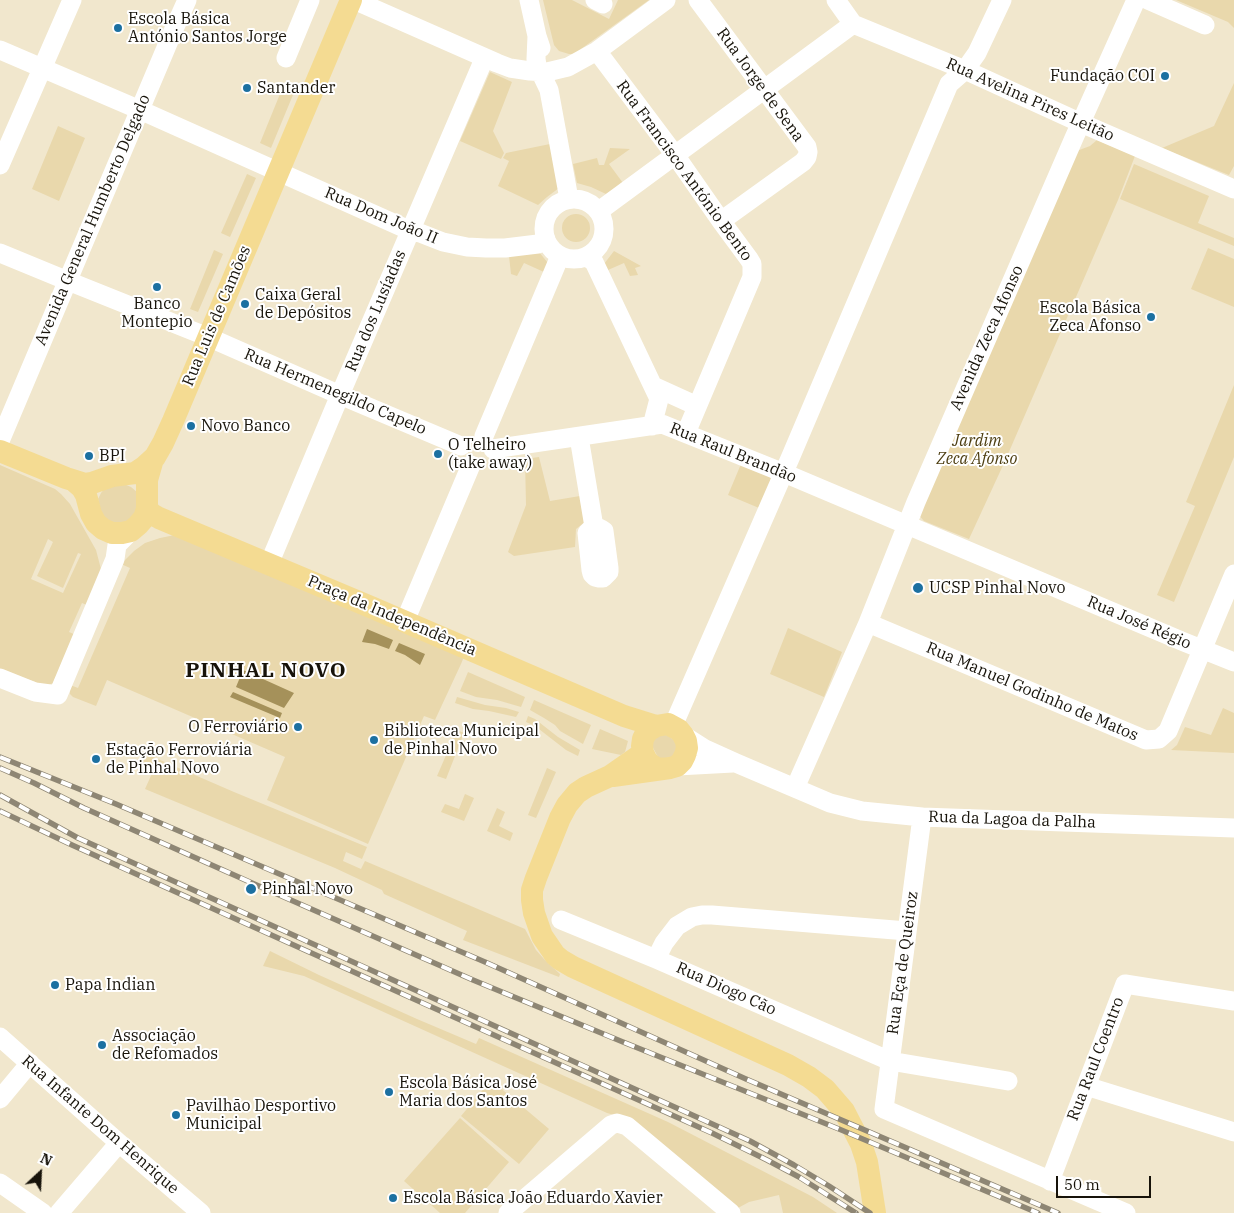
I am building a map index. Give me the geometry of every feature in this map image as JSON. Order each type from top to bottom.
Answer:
[{"type":"main road","name":"Rua Luis de Camões","points":[[144,517],[146,480],[153,459],[166,436],[353,0]]},
{"type":"main road","name":"Rua Luis de Camões","points":[[0,450],[85,484],[135,473],[153,459]]},
{"type":"main road","points":[[74,481],[82,488],[96,523],[103,530],[112,533],[122,533],[144,517],[144,491],[131,478],[112,478],[95,486],[90,495],[89,505]]},
{"type":"main road","name":"Praça da Independência","points":[[144,517],[269,564],[624,716],[660,736]]},
{"type":"main road","points":[[660,736],[646,759],[656,768],[670,767]]},
{"type":"main road","points":[[610,776],[670,767],[682,761],[687,748],[686,741],[660,736],[610,776],[586,787],[567,805],[536,878],[532,894],[532,908],[545,941],[552,952],[561,960],[581,971],[788,1065],[809,1077],[828,1093],[844,1111],[861,1144],[867,1162],[875,1213]]},
{"type":"street","points":[[0,164],[72,0]]},
{"type":"street","name":"Avenida General Humberto Delgado","points":[[0,441],[187,0]]},
{"type":"street","points":[[286,58],[310,0]]},
{"type":"street","points":[[353,0],[510,68],[541,72],[573,65],[597,51],[666,0]]},
{"type":"street","points":[[529,0],[538,42],[537,65],[548,90],[569,199]]},
{"type":"street","name":"Rua Jorge de Sena","points":[[698,0],[807,147],[808,152],[803,162],[721,221]]},
{"type":"street","points":[[599,211],[853,24],[836,0]]},
{"type":"street","points":[[795,788],[705,749],[660,736],[784,473],[949,84],[965,70],[977,54],[1002,0]]},
{"type":"street","name":"Avenida Zeca Afonso","points":[[795,788],[868,623],[906,525],[1136,0]]},
{"type":"street","points":[[1148,0],[1205,25]]},
{"type":"street","name":"Rua Avelina Pires Leitão","points":[[853,24],[965,70],[1081,123],[1234,189]]},
{"type":"street","points":[[510,68],[527,55],[538,42]]},
{"type":"street","points":[[538,42],[546,54],[554,60],[573,65]]},
{"type":"street","name":"Rua Dom João II","points":[[0,50],[411,230],[443,242],[467,247],[505,248],[538,244],[546,239]]},
{"type":"street","name":"Rua Francisco António Bento","points":[[597,51],[750,258],[752,264],[752,277],[686,433]]},
{"type":"street","name":"Rua dos Lusíadas","points":[[269,564],[484,58]]},
{"type":"street","points":[[569,199],[578,199],[593,205],[599,211],[605,228],[604,237],[600,245],[587,257],[569,259],[560,256],[549,246],[544,231],[544,222],[548,214],[561,202],[569,199]]},
{"type":"street","name":"Rua Hermenegildo Capelo","points":[[0,252],[208,337],[461,446]]},
{"type":"street","points":[[488,442],[560,256]]},
{"type":"street","points":[[587,257],[594,262],[659,399],[652,426]]},
{"type":"street","points":[[653,386],[697,406]]},
{"type":"street","name":"Rua Raul Brandão","points":[[488,442],[579,437],[662,424],[906,525]]},
{"type":"street","points":[[473,434],[478,434],[488,442],[492,454],[486,463],[476,466],[471,465],[462,457],[461,446],[463,441],[473,434]]},
{"type":"street","points":[[579,437],[594,528]]},
{"type":"street","points":[[405,622],[471,465]]},
{"type":"street","points":[[0,678],[35,692],[58,695],[115,559],[118,545],[144,517]]},
{"type":"street","name":"Rua José Régio","points":[[906,525],[1234,662]]},
{"type":"street","points":[[103,530],[113,542],[116,551]]},
{"type":"street","name":"Rua Manuel Godinho de Matos","points":[[868,623],[1146,740],[1158,740],[1168,731],[1234,574]]},
{"type":"street","points":[[670,767],[736,763]]},
{"type":"street","name":"Rua da Lagoa da Palha","points":[[795,788],[830,803],[862,811],[922,817],[1234,828]]},
{"type":"street","name":"Rua Eça de Queiroz","points":[[922,817],[884,1109],[1050,1181]]},
{"type":"street","points":[[656,958],[664,943],[677,926],[692,917],[702,915],[907,932]]},
{"type":"street","name":"Rua Diogo Cão","points":[[562,920],[656,958],[890,1061],[1008,1081]]},
{"type":"street","name":"Rua Raul Coentro","points":[[1050,1181],[1125,984],[1234,1001]]},
{"type":"street","name":"Rua Infante Dom Henrique","points":[[0,1038],[201,1213]]},
{"type":"street","points":[[0,1099],[30,1064]]},
{"type":"street","points":[[1086,1086],[1234,1132]]},
{"type":"street","points":[[508,1213],[611,1125],[617,1123],[627,1126],[730,1213]]},
{"type":"street","points":[[59,1213],[119,1143]]},
{"type":"street","points":[[1050,1181],[1126,1213]]},
{"type":"street","points":[[0,1183],[43,1213]]},
{"type":"green space","points":[[543,0],[572,0],[609,19],[618,0],[649,0],[574,54],[569,54],[559,51],[554,45]]},
{"type":"green space","points":[[1176,0],[1234,0],[1234,28],[1228,22]]},
{"type":"green space","points":[[490,72],[512,82],[493,131],[504,153],[501,159],[460,141]]},
{"type":"green space","points":[[1234,83],[1234,166],[1229,175],[1162,148],[1214,126]]},
{"type":"green space","points":[[285,86],[295,90],[271,148],[260,143],[282,89]]},
{"type":"green space","points":[[58,126],[85,138],[59,201],[32,189]]},
{"type":"green space","name":"Jardim Zeca Afonso","points":[[1097,140],[1135,156],[1118,200],[1005,461],[969,539],[924,521],[917,513],[1074,152],[1090,146]]},
{"type":"green space","points":[[550,144],[559,188],[538,205],[498,186],[509,161],[503,158],[506,153]]},
{"type":"green space","points":[[610,148],[630,149],[609,164],[623,183],[606,194],[577,183],[573,164],[597,158],[599,165],[604,165]]},
{"type":"green space","points":[[1134,164],[1209,196],[1198,223],[1234,238],[1234,246],[1120,199]]},
{"type":"green space","points":[[247,174],[256,178],[230,237],[221,233]]},
{"type":"green space","points":[[576,214],[586,218],[590,228],[586,238],[576,242],[566,238],[562,228],[566,218]]},
{"type":"green space","points":[[1208,248],[1234,259],[1234,307],[1191,289]]},
{"type":"green space","points":[[214,250],[223,254],[198,312],[190,309]]},
{"type":"green space","points":[[614,251],[641,266],[635,268],[638,275],[630,276],[624,263],[608,270],[604,264]]},
{"type":"green space","points":[[539,252],[548,263],[544,272],[524,263],[517,276],[511,274],[509,256]]},
{"type":"green space","points":[[1234,385],[1234,457],[1174,602],[1157,595],[1195,506],[1186,502]]},
{"type":"green space","points":[[539,457],[550,501],[580,496],[585,522],[576,529],[575,547],[514,556],[508,552],[526,505],[525,459]]},
{"type":"green space","points":[[741,464],[769,476],[772,480],[759,508],[728,495]]},
{"type":"green space","points":[[0,465],[55,489],[61,494],[70,504],[96,550],[102,573],[89,606],[82,603],[69,632],[76,635],[53,683],[47,686],[0,670]],"holes":[[[48,539],[53,542],[37,576],[63,588],[78,553],[81,554],[63,593],[31,579]]]},
{"type":"green space","points":[[124,484],[137,492],[138,514],[121,526],[102,518],[98,499],[105,488]]},
{"type":"green space","points":[[175,535],[462,655],[461,664],[435,720],[424,716],[368,844],[267,800],[285,757],[107,680],[96,706],[70,694],[70,685],[78,688],[130,568],[121,564],[145,543]]},
{"type":"green space","points":[[788,628],[842,652],[824,697],[770,674]]},
{"type":"green space","points":[[468,672],[525,697],[521,707],[497,700],[476,697],[460,691]]},
{"type":"green space","points":[[457,697],[519,712],[516,717],[473,709],[455,703]]},
{"type":"green space","points":[[534,700],[591,725],[583,744],[530,710]]},
{"type":"green space","points":[[1223,708],[1234,713],[1234,753],[1171,750],[1177,745],[1185,727],[1211,735]]},
{"type":"green space","points":[[528,716],[580,750],[578,756],[566,750],[535,726],[526,722]]},
{"type":"green space","points":[[600,729],[628,741],[625,752],[621,755],[592,749]]},
{"type":"green space","points":[[457,730],[464,733],[446,779],[437,776]]},
{"type":"green space","points":[[660,731],[679,743],[673,757],[659,759],[650,742]]},
{"type":"green space","points":[[144,753],[367,847],[362,859],[346,852],[343,861],[361,869],[365,861],[525,929],[536,950],[560,974],[559,977],[463,940],[467,931],[384,894],[382,890],[335,868],[145,789],[154,769],[140,763]]},
{"type":"green space","points":[[547,768],[556,772],[536,818],[528,815]]},
{"type":"green space","points":[[465,794],[474,798],[464,821],[441,812],[445,804],[459,809]]},
{"type":"green space","points":[[497,808],[505,812],[499,826],[513,833],[510,841],[487,831]]},
{"type":"green space","points":[[270,951],[417,1019],[476,1044],[479,1038],[668,1122],[813,1197],[837,1213],[783,1213],[779,1195],[749,1202],[738,1208],[633,1120],[607,1113],[304,976],[263,966]]},
{"type":"green space","points":[[491,1080],[549,1129],[519,1164],[461,1116]]},
{"type":"green space","points":[[460,1118],[509,1162],[465,1213],[440,1213],[404,1181]]},
{"type":"shaded area","points":[[367,629],[393,640],[389,649],[362,642]]},
{"type":"shaded area","points":[[399,643],[425,654],[420,665],[395,651]]},
{"type":"shaded area","points":[[243,670],[294,693],[284,708],[236,687]]},
{"type":"shaded area","points":[[233,692],[282,713],[280,718],[230,697]]},
{"type":"railway","points":[[0,757],[116,804],[485,962],[746,1079],[1058,1213]]},
{"type":"railway","points":[[0,768],[84,808],[473,980],[839,1129],[1038,1213]]},
{"type":"railway","points":[[0,795],[78,838],[750,1141],[794,1165],[870,1213]]},
{"type":"railway","points":[[0,811],[712,1133],[799,1177],[856,1213]]},
{"type":"place","name":"Escola Básica António Santos Jorge","points":[[118,28]]},
{"type":"place","name":"Fundação COI","points":[[1165,76]]},
{"type":"place","name":"Santander","points":[[247,88]]},
{"type":"place","name":"Banco Montepio","points":[[157,287]]},
{"type":"place","name":"Caixa Geral de Depósitos","points":[[245,304]]},
{"type":"place","name":"Escola Básica Zeca Afonso","points":[[1151,317]]},
{"type":"place","name":"Novo Banco","points":[[191,426]]},
{"type":"place","name":"O Telheiro (take away)","points":[[438,454]]},
{"type":"place","name":"BPI","points":[[89,456]]},
{"type":"place","name":"UCSP Pinhal Novo","points":[[918,588]]},
{"type":"place","name":"O Ferroviário","points":[[298,727]]},
{"type":"place","name":"Biblioteca Municipal de Pinhal Novo","points":[[374,740]]},
{"type":"place","name":"Estação Ferroviária de Pinhal Novo","points":[[96,759]]},
{"type":"place","name":"Pinhal Novo","points":[[251,889]]},
{"type":"place","name":"Papa Indian","points":[[55,985]]},
{"type":"place","name":"Associação de Refomados","points":[[102,1045]]},
{"type":"place","name":"Escola Básica José Maria dos Santos","points":[[389,1092]]},
{"type":"place","name":"Pavilhão Desportivo Municipal","points":[[176,1115]]},
{"type":"place","name":"Escola Básica João Eduardo Xavier","points":[[393,1198]]},
{"type":"district","name":"PINHAL NOVO","points":[[266,671]]}]
